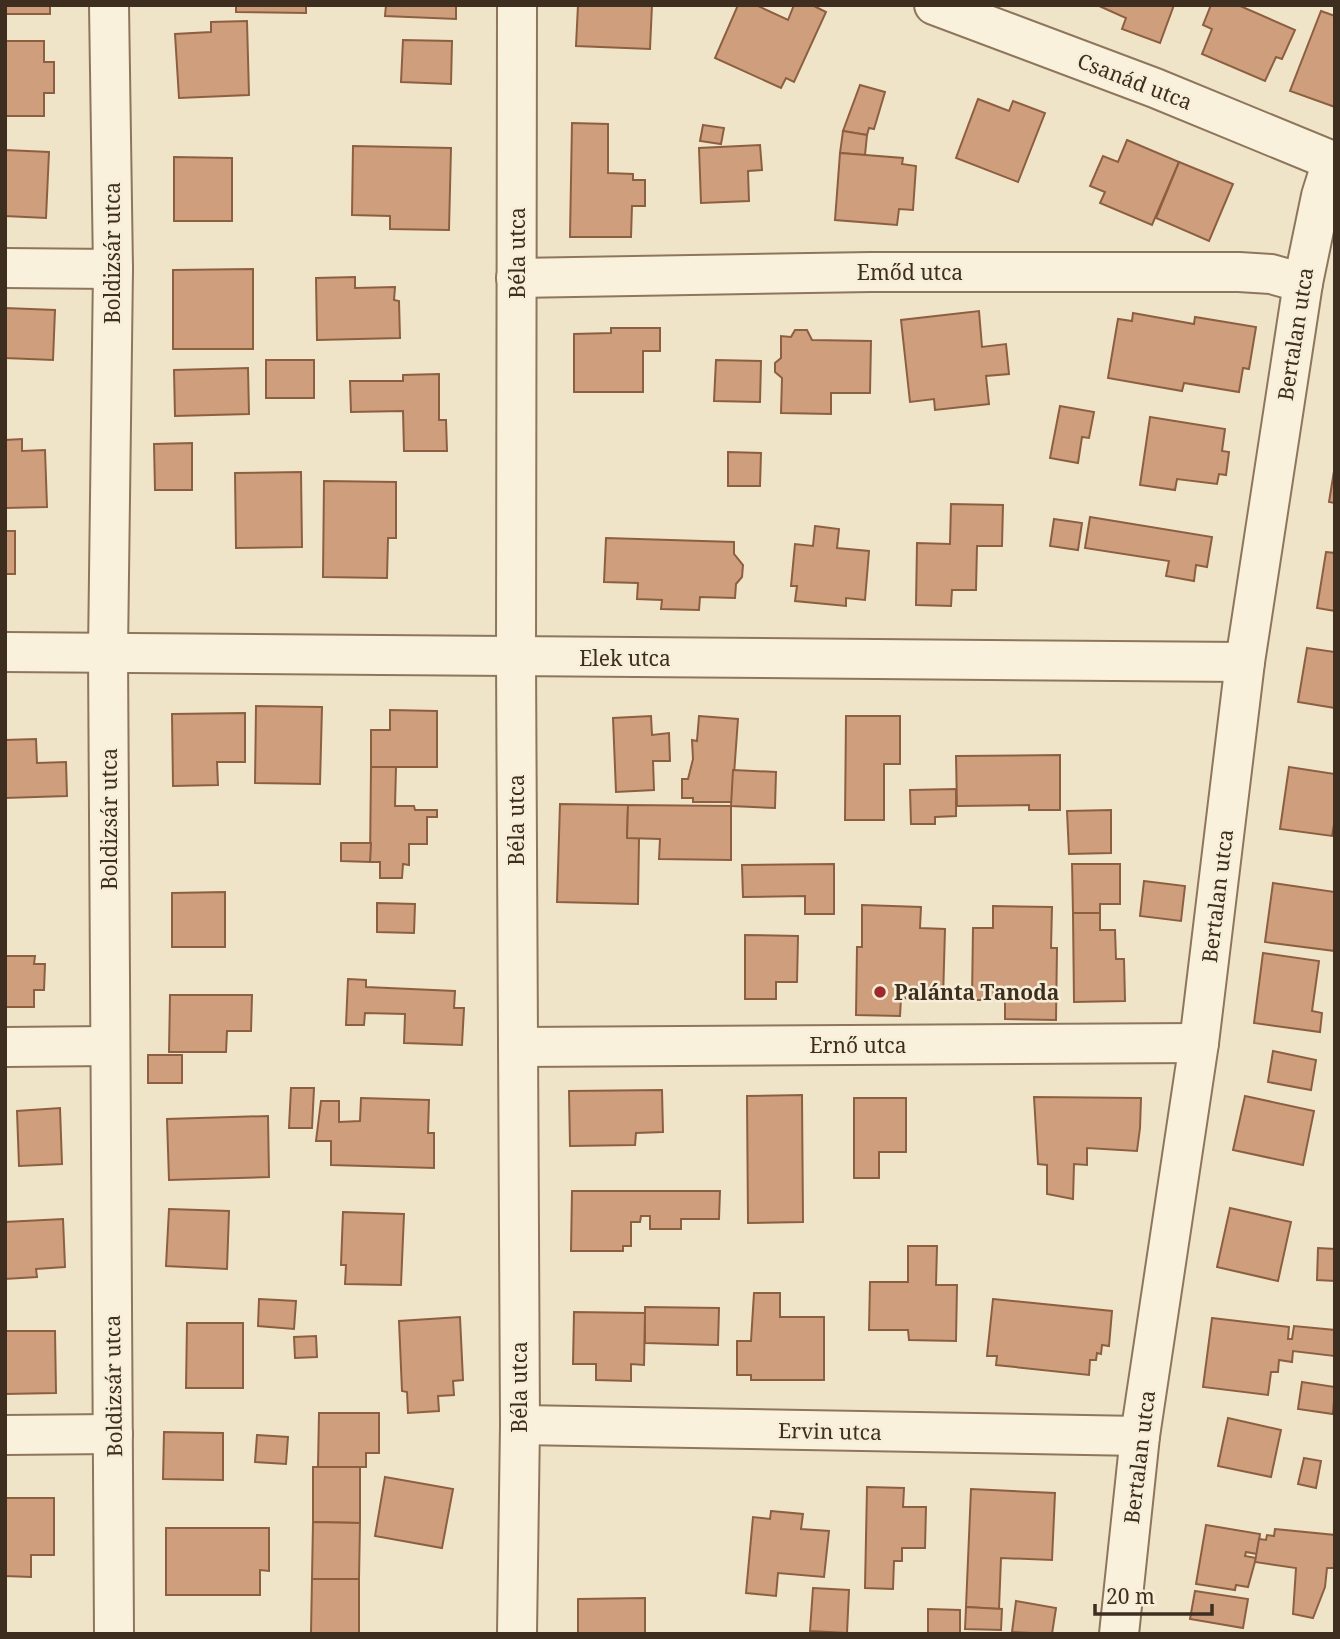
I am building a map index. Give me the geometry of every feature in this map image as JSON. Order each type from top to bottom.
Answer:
[{"type":"street","name":"Boldizsár utca","points":[[109,5],[113,268],[108,652],[109,1046],[114,1634]]},
{"type":"street","name":"Béla utca","points":[[517,5],[516,657],[520,1425],[517,1634]]},
{"type":"street","name":"Csanád utca","points":[[934,5],[1155,88],[1334,161]]},
{"type":"street","name":"Bertalan utca","points":[[1119,1634],[1140,1436],[1199,1043],[1245,662],[1303,283],[1321,196],[1334,161]]},
{"type":"street","points":[[5,268],[113,268]]},
{"type":"street","name":"Emőd utca","points":[[516,278],[871,272],[1240,272],[1271,274],[1303,283]]},
{"type":"street","name":"Elek utca","points":[[5,652],[1245,662]]},
{"type":"street","name":"Ernő utca","points":[[518,1048],[1199,1043]]},
{"type":"street","points":[[5,1047],[109,1046]]},
{"type":"street","name":"Ervin utca","points":[[520,1425],[1140,1436]]},
{"type":"street","points":[[5,1435],[113,1434]]},
{"type":"building","points":[[5,5],[50,5],[50,14],[5,14]]},
{"type":"building","points":[[236,5],[306,5],[306,13],[236,12]]},
{"type":"building","points":[[386,5],[456,5],[456,19],[385,16]]},
{"type":"building","points":[[578,5],[652,5],[650,49],[576,46]]},
{"type":"building","points":[[738,5],[756,5],[788,20],[794,5],[812,5],[826,12],[794,82],[786,78],[781,88],[715,58]]},
{"type":"building","points":[[1097,5],[1174,5],[1160,43],[1122,29],[1126,18]]},
{"type":"building","points":[[1211,5],[1238,5],[1295,30],[1282,59],[1276,57],[1265,81],[1202,54],[1212,29],[1203,25]]},
{"type":"building","points":[[1321,11],[1335,16],[1335,107],[1290,91]]},
{"type":"building","points":[[247,21],[249,95],[179,98],[175,34],[211,32],[211,22]]},
{"type":"building","points":[[403,40],[452,41],[451,84],[401,82]]},
{"type":"building","points":[[5,41],[44,41],[44,62],[54,62],[54,93],[44,93],[44,116],[5,116]]},
{"type":"building","points":[[860,85],[885,92],[874,129],[869,128],[867,135],[843,131]]},
{"type":"building","points":[[978,99],[1009,111],[1013,101],[1045,113],[1018,182],[956,158]]},
{"type":"building","points":[[572,123],[608,124],[608,173],[633,174],[633,180],[645,180],[645,206],[632,206],[631,237],[570,237]]},
{"type":"building","points":[[703,125],[724,128],[721,144],[700,141]]},
{"type":"building","points":[[843,131],[867,135],[865,155],[840,153]]},
{"type":"building","points":[[1127,140],[1179,162],[1152,225],[1100,203],[1105,192],[1090,186],[1103,156],[1118,162]]},
{"type":"building","points":[[760,145],[762,170],[748,171],[749,201],[701,203],[699,148]]},
{"type":"building","points":[[353,146],[451,148],[449,230],[390,229],[390,216],[352,215]]},
{"type":"building","points":[[5,150],[49,152],[46,218],[5,216]]},
{"type":"building","points":[[840,153],[903,158],[902,164],[916,166],[913,210],[899,209],[897,225],[835,220]]},
{"type":"building","points":[[174,157],[232,158],[232,221],[174,221]]},
{"type":"building","points":[[1179,162],[1233,184],[1209,241],[1156,218]]},
{"type":"building","points":[[253,269],[253,349],[173,349],[173,270]]},
{"type":"building","points":[[355,277],[355,288],[395,287],[394,300],[399,301],[400,338],[317,340],[316,278]]},
{"type":"building","points":[[5,308],[55,310],[53,360],[5,358]]},
{"type":"building","points":[[979,311],[982,347],[1006,344],[1009,374],[986,376],[989,404],[935,410],[934,399],[910,402],[901,320]]},
{"type":"building","points":[[1133,313],[1194,324],[1195,317],[1256,327],[1249,369],[1243,368],[1239,392],[1184,383],[1182,391],[1108,378],[1118,319],[1132,321]]},
{"type":"building","points":[[611,328],[660,328],[660,351],[643,351],[643,392],[574,392],[574,334],[611,333]]},
{"type":"building","points":[[795,330],[807,330],[812,340],[871,341],[870,393],[831,393],[831,414],[781,413],[782,378],[775,372],[775,363],[781,358],[781,336],[791,337]]},
{"type":"building","points":[[266,360],[314,360],[314,398],[266,398]]},
{"type":"building","points":[[716,360],[761,361],[760,402],[714,401]]},
{"type":"building","points":[[248,368],[249,414],[175,416],[174,370]]},
{"type":"building","points":[[439,374],[439,420],[446,420],[447,451],[404,451],[403,411],[351,412],[350,381],[403,381],[403,375]]},
{"type":"building","points":[[1060,406],[1094,412],[1089,438],[1082,437],[1078,463],[1050,458]]},
{"type":"building","points":[[1150,417],[1225,429],[1222,451],[1229,452],[1226,475],[1219,474],[1217,484],[1177,479],[1175,490],[1140,485]]},
{"type":"building","points":[[22,439],[22,451],[45,450],[47,507],[5,508],[5,440]]},
{"type":"building","points":[[192,443],[192,490],[155,490],[154,444]]},
{"type":"building","points":[[728,452],[761,453],[760,486],[728,486]]},
{"type":"building","points":[[1335,465],[1335,503],[1329,502]]},
{"type":"building","points":[[301,472],[302,547],[236,548],[235,473]]},
{"type":"building","points":[[324,481],[396,482],[396,538],[388,538],[387,578],[323,577]]},
{"type":"building","points":[[951,504],[1003,505],[1002,546],[977,546],[976,590],[952,590],[951,606],[916,605],[917,543],[950,544]]},
{"type":"building","points":[[1090,517],[1212,537],[1207,567],[1196,565],[1194,581],[1166,576],[1169,561],[1085,548]]},
{"type":"building","points":[[1054,519],[1082,523],[1078,550],[1050,546]]},
{"type":"building","points":[[815,526],[839,529],[837,548],[869,551],[865,600],[846,598],[846,606],[795,601],[797,586],[791,586],[795,544],[813,546]]},
{"type":"building","points":[[5,531],[15,531],[15,574],[5,574]]},
{"type":"building","points":[[606,538],[734,542],[734,554],[743,565],[742,577],[736,584],[735,598],[700,597],[699,610],[661,609],[662,600],[637,599],[638,583],[604,582]]},
{"type":"building","points":[[1326,552],[1335,553],[1335,611],[1317,608]]},
{"type":"building","points":[[1307,648],[1335,652],[1335,708],[1298,702]]},
{"type":"building","points":[[256,706],[322,707],[320,784],[255,783]]},
{"type":"building","points":[[390,710],[437,711],[437,767],[371,767],[371,730],[390,730]]},
{"type":"building","points":[[245,713],[245,762],[217,762],[218,785],[173,786],[172,714]]},
{"type":"building","points":[[651,716],[652,735],[669,733],[670,761],[653,761],[654,790],[616,792],[613,718]]},
{"type":"building","points":[[699,716],[738,719],[732,802],[693,802],[693,798],[682,798],[682,779],[688,779],[693,759],[692,740],[697,741]]},
{"type":"building","points":[[846,716],[900,716],[900,764],[884,764],[884,820],[845,820]]},
{"type":"building","points":[[36,739],[37,763],[66,762],[67,796],[5,798],[5,740]]},
{"type":"building","points":[[1060,755],[1060,810],[1029,810],[1029,805],[957,806],[956,756]]},
{"type":"building","points":[[371,767],[396,767],[395,806],[437,810],[437,817],[427,817],[427,844],[409,844],[409,865],[403,864],[402,878],[380,878],[380,862],[370,862]]},
{"type":"building","points":[[1289,767],[1335,774],[1335,819],[1332,836],[1280,829]]},
{"type":"building","points":[[733,770],[776,772],[775,808],[731,806]]},
{"type":"building","points":[[956,789],[956,816],[935,817],[935,824],[911,824],[910,790]]},
{"type":"building","points":[[560,804],[628,805],[627,838],[639,838],[638,904],[557,902]]},
{"type":"building","points":[[628,805],[731,806],[731,860],[659,859],[660,839],[627,838]]},
{"type":"building","points":[[1111,810],[1111,853],[1069,854],[1067,811]]},
{"type":"building","points":[[341,843],[371,843],[370,862],[341,861]]},
{"type":"building","points":[[834,864],[834,914],[805,914],[805,896],[743,897],[742,865]]},
{"type":"building","points":[[1072,864],[1120,864],[1120,904],[1100,904],[1100,913],[1073,913]]},
{"type":"building","points":[[1144,881],[1185,886],[1181,921],[1140,916]]},
{"type":"building","points":[[1273,883],[1335,892],[1335,951],[1265,942]]},
{"type":"building","points":[[225,892],[225,947],[172,947],[172,893]]},
{"type":"building","points":[[377,903],[415,904],[414,933],[377,932]]},
{"type":"building","points":[[862,905],[921,907],[920,928],[945,929],[943,999],[901,998],[900,1016],[856,1015],[857,947],[862,947]]},
{"type":"building","points":[[993,906],[1052,907],[1051,948],[1057,948],[1056,1020],[1005,1019],[1005,1000],[972,1000],[973,928],[993,928]]},
{"type":"building","points":[[1073,913],[1100,913],[1100,930],[1115,930],[1116,959],[1124,959],[1125,1001],[1074,1002]]},
{"type":"building","points":[[745,935],[798,936],[797,982],[776,982],[776,999],[745,999]]},
{"type":"building","points":[[1263,953],[1319,961],[1312,1011],[1322,1013],[1320,1032],[1254,1023]]},
{"type":"building","points":[[5,956],[35,956],[34,964],[45,964],[44,990],[34,990],[34,1007],[5,1007]]},
{"type":"building","points":[[348,979],[366,980],[366,987],[455,991],[454,1008],[464,1008],[462,1045],[404,1043],[405,1014],[365,1013],[364,1025],[346,1025]]},
{"type":"building","points":[[170,995],[252,995],[251,1031],[227,1031],[226,1052],[169,1052]]},
{"type":"building","points":[[1273,1051],[1316,1060],[1311,1090],[1268,1082]]},
{"type":"building","points":[[148,1055],[182,1055],[182,1083],[148,1083]]},
{"type":"building","points":[[291,1088],[314,1088],[312,1128],[289,1128]]},
{"type":"building","points":[[662,1090],[663,1132],[636,1133],[635,1145],[570,1146],[569,1091]]},
{"type":"building","points":[[802,1095],[803,1222],[748,1223],[747,1096]]},
{"type":"building","points":[[1245,1096],[1314,1111],[1303,1165],[1233,1150]]},
{"type":"building","points":[[1034,1097],[1141,1098],[1137,1151],[1087,1148],[1087,1165],[1074,1164],[1073,1199],[1047,1194],[1047,1165],[1038,1164]]},
{"type":"building","points":[[361,1098],[429,1100],[428,1133],[434,1133],[434,1168],[331,1165],[331,1141],[316,1141],[321,1101],[339,1101],[339,1122],[360,1121]]},
{"type":"building","points":[[854,1098],[906,1098],[906,1152],[879,1152],[879,1178],[854,1178]]},
{"type":"building","points":[[60,1108],[62,1164],[19,1166],[17,1111]]},
{"type":"building","points":[[268,1116],[269,1177],[169,1180],[167,1119]]},
{"type":"building","points":[[572,1191],[720,1191],[719,1219],[681,1219],[681,1229],[650,1229],[650,1216],[641,1216],[640,1222],[631,1222],[631,1246],[623,1246],[623,1251],[571,1251]]},
{"type":"building","points":[[1230,1208],[1291,1222],[1278,1281],[1217,1267]]},
{"type":"building","points":[[169,1209],[229,1211],[227,1269],[166,1266]]},
{"type":"building","points":[[343,1212],[404,1214],[401,1285],[345,1284],[346,1265],[341,1265]]},
{"type":"building","points":[[63,1219],[65,1267],[36,1269],[37,1277],[5,1279],[5,1222]]},
{"type":"building","points":[[908,1246],[937,1246],[936,1285],[957,1285],[956,1341],[909,1340],[908,1330],[869,1330],[870,1282],[908,1282]]},
{"type":"building","points":[[1318,1248],[1335,1249],[1335,1281],[1317,1280]]},
{"type":"building","points":[[754,1293],[780,1293],[780,1317],[824,1317],[824,1380],[751,1380],[751,1375],[737,1375],[737,1341],[751,1341]]},
{"type":"building","points":[[259,1299],[296,1301],[294,1329],[258,1326]]},
{"type":"building","points":[[993,1299],[1112,1311],[1109,1346],[1102,1345],[1101,1354],[1097,1353],[1096,1360],[1090,1360],[1089,1375],[996,1365],[997,1356],[987,1356]]},
{"type":"building","points":[[645,1307],[719,1308],[718,1345],[645,1343]]},
{"type":"building","points":[[574,1312],[645,1313],[644,1365],[631,1364],[631,1381],[596,1380],[596,1364],[573,1364]]},
{"type":"building","points":[[460,1317],[463,1380],[453,1381],[454,1395],[438,1396],[439,1411],[408,1413],[407,1392],[402,1391],[399,1321]]},
{"type":"building","points":[[1212,1318],[1289,1327],[1288,1339],[1292,1339],[1294,1326],[1335,1330],[1334,1356],[1293,1351],[1292,1362],[1279,1360],[1278,1372],[1271,1372],[1268,1395],[1203,1387]]},
{"type":"building","points":[[187,1323],[243,1323],[243,1388],[186,1388]]},
{"type":"building","points":[[5,1331],[55,1331],[56,1393],[5,1394]]},
{"type":"building","points":[[316,1336],[317,1357],[295,1358],[294,1337]]},
{"type":"building","points":[[1302,1382],[1335,1387],[1333,1414],[1298,1409]]},
{"type":"building","points":[[319,1413],[379,1413],[379,1453],[366,1453],[366,1467],[318,1467]]},
{"type":"building","points":[[1228,1418],[1281,1430],[1271,1477],[1218,1466]]},
{"type":"building","points":[[164,1432],[223,1433],[223,1480],[163,1479]]},
{"type":"building","points":[[257,1435],[288,1437],[286,1464],[255,1462]]},
{"type":"building","points":[[1304,1458],[1321,1461],[1316,1488],[1298,1484]]},
{"type":"building","points":[[313,1467],[360,1467],[360,1523],[313,1522]]},
{"type":"building","points":[[385,1477],[453,1489],[442,1548],[375,1536]]},
{"type":"building","points":[[867,1487],[904,1488],[903,1507],[926,1507],[925,1548],[902,1548],[902,1561],[894,1561],[893,1589],[865,1588]]},
{"type":"building","points":[[971,1489],[1055,1493],[1052,1560],[1001,1558],[999,1609],[966,1607]]},
{"type":"building","points":[[5,1498],[54,1498],[54,1555],[31,1555],[31,1577],[5,1576]]},
{"type":"building","points":[[771,1511],[803,1514],[801,1529],[829,1531],[824,1577],[778,1573],[776,1596],[746,1593],[753,1517],[770,1519]]},
{"type":"building","points":[[313,1522],[360,1523],[359,1579],[312,1579]]},
{"type":"building","points":[[1206,1525],[1260,1534],[1257,1554],[1246,1552],[1245,1556],[1256,1558],[1248,1587],[1236,1585],[1235,1590],[1196,1584]]},
{"type":"building","points":[[166,1528],[269,1528],[269,1571],[260,1570],[260,1595],[166,1595]]},
{"type":"building","points":[[1275,1529],[1335,1535],[1335,1568],[1327,1568],[1325,1587],[1313,1618],[1293,1614],[1296,1568],[1255,1562],[1259,1539],[1266,1540],[1267,1535],[1274,1536]]},
{"type":"building","points":[[312,1579],[359,1579],[359,1634],[311,1633]]},
{"type":"building","points":[[813,1588],[849,1590],[847,1633],[810,1631]]},
{"type":"building","points":[[1195,1591],[1248,1599],[1243,1628],[1190,1619]]},
{"type":"building","points":[[645,1598],[645,1634],[578,1634],[578,1599]]},
{"type":"building","points":[[1016,1601],[1056,1608],[1052,1634],[1012,1632]]},
{"type":"building","points":[[966,1607],[1002,1609],[1001,1630],[965,1629]]},
{"type":"building","points":[[928,1609],[960,1610],[960,1634],[928,1634]]},
{"type":"place","name":"Palánta Tanoda","points":[[880,992]]}]
